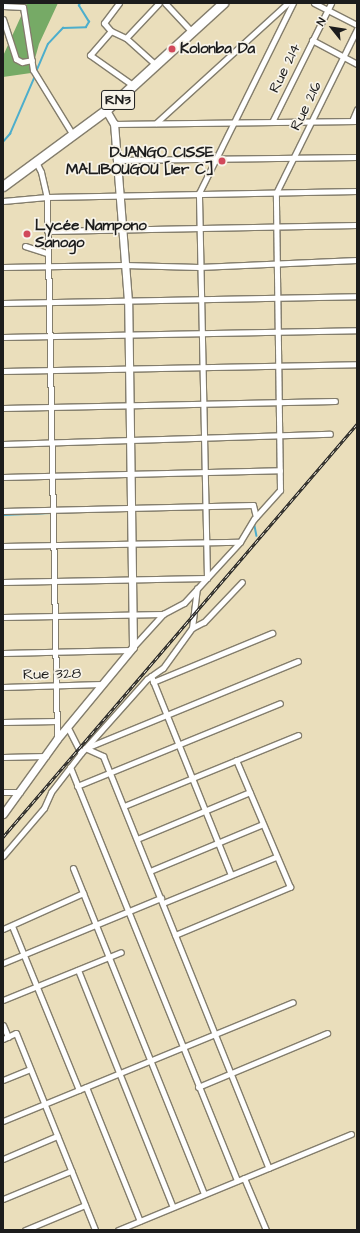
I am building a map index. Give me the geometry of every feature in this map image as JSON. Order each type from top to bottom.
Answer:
[{"type":"highway","name":"RN3","points":[[3,186],[106,110],[223,3]]},
{"type":"street","points":[[119,3],[104,23],[111,31],[126,38],[156,65]]},
{"type":"street","points":[[126,38],[159,3]]},
{"type":"street","points":[[165,3],[192,32]]},
{"type":"street","points":[[156,123],[288,3]]},
{"type":"street","points":[[207,578],[203,299],[199,267],[199,193],[293,3]]},
{"type":"street","points":[[314,3],[357,24]]},
{"type":"street","name":"Rue 214","points":[[272,122],[331,3]]},
{"type":"street","points":[[3,6],[24,7],[33,70],[73,135]]},
{"type":"street","points":[[3,19],[16,59],[22,62],[32,60]]},
{"type":"street","name":"Rue 216","points":[[276,193],[357,29]]},
{"type":"street","points":[[111,31],[90,55],[134,86]]},
{"type":"street","points":[[312,40],[357,64]]},
{"type":"street","points":[[114,124],[354,121],[357,109]]},
{"type":"street","points":[[106,110],[114,124],[128,301],[132,544],[132,649]]},
{"type":"street","points":[[117,160],[357,156]]},
{"type":"street","points":[[36,162],[41,172],[47,197],[57,739]]},
{"type":"street","points":[[3,201],[47,197],[357,191]]},
{"type":"street","points":[[3,814],[57,739],[102,684],[163,614],[184,602],[207,578],[240,542],[256,517],[280,490],[276,193]]},
{"type":"street","points":[[47,232],[198,230],[357,225]]},
{"type":"street","points":[[25,246],[47,253]]},
{"type":"street","points":[[3,267],[124,265],[199,267],[277,262],[357,260]]},
{"type":"street","points":[[3,303],[357,296]]},
{"type":"street","points":[[3,337],[357,330]]},
{"type":"street","points":[[3,371],[357,364]]},
{"type":"street","points":[[3,408],[335,401]]},
{"type":"street","points":[[3,444],[330,434]]},
{"type":"street","points":[[3,477],[280,470]]},
{"type":"street","points":[[3,511],[253,505],[256,517]]},
{"type":"street","points":[[3,546],[240,542]]},
{"type":"street","points":[[3,582],[207,578]]},
{"type":"street","points":[[3,856],[44,808],[51,792],[85,748],[151,676],[163,668],[192,628],[204,622],[242,582]]},
{"type":"street","points":[[192,628],[197,588]]},
{"type":"street","points":[[3,617],[163,614]]},
{"type":"street","points":[[153,682],[272,633]]},
{"type":"street","points":[[3,653],[132,649]]},
{"type":"street","points":[[85,748],[298,661]]},
{"type":"street","points":[[151,676],[231,875]]},
{"type":"street","name":"Rue 328","points":[[3,687],[102,684]]},
{"type":"street","points":[[77,786],[280,703]]},
{"type":"street","points":[[3,722],[57,721]]},
{"type":"street","points":[[67,726],[81,753]]},
{"type":"street","points":[[124,806],[298,735]]},
{"type":"street","points":[[85,748],[103,756],[269,1168]]},
{"type":"street","points":[[3,757],[46,756]]},
{"type":"street","points":[[175,935],[290,887],[236,760]]},
{"type":"street","points":[[70,768],[237,1181]]},
{"type":"street","points":[[3,792],[20,792]]},
{"type":"street","points":[[137,839],[250,792]]},
{"type":"street","points":[[150,871],[262,824]]},
{"type":"street","points":[[3,963],[128,912],[162,901],[276,857]]},
{"type":"street","points":[[73,868],[204,1194]]},
{"type":"street","points":[[3,929],[83,893]]},
{"type":"street","points":[[12,926],[79,1090]]},
{"type":"street","points":[[3,1000],[121,952]]},
{"type":"street","points":[[78,970],[173,1207]]},
{"type":"street","points":[[3,1121],[293,1002]]},
{"type":"street","points":[[3,1025],[5,1038],[16,1033],[95,1230]]},
{"type":"street","points":[[198,1086],[327,1034]]},
{"type":"street","points":[[3,1080],[30,1068]]},
{"type":"street","points":[[86,1087],[140,1221]]},
{"type":"street","points":[[118,1230],[351,1134]]},
{"type":"street","points":[[3,1159],[58,1136]]},
{"type":"street","points":[[3,1199],[71,1171]]},
{"type":"street","points":[[244,1178],[266,1230]]},
{"type":"street","points":[[25,1230],[85,1205]]},
{"type":"green space","points":[[27,3],[58,3],[39,44],[31,73],[3,77],[3,56]]},
{"type":"waterway","points":[[36,72],[48,44],[63,28],[86,27],[89,22],[79,6],[80,3]]},
{"type":"waterway","points":[[3,142],[10,134],[35,76]]},
{"type":"waterway","points":[[3,515],[99,511]]},
{"type":"waterway","points":[[254,521],[257,536]]},
{"type":"railway","points":[[3,837],[357,424]]},
{"type":"place","name":"Kolonba Da","points":[[172,49]]},
{"type":"place","name":"DJANGO CISSE MALIBOUGOU [1er C]","points":[[222,161]]},
{"type":"place","name":"Lycée Nampono Sanogo","points":[[27,234]]}]
